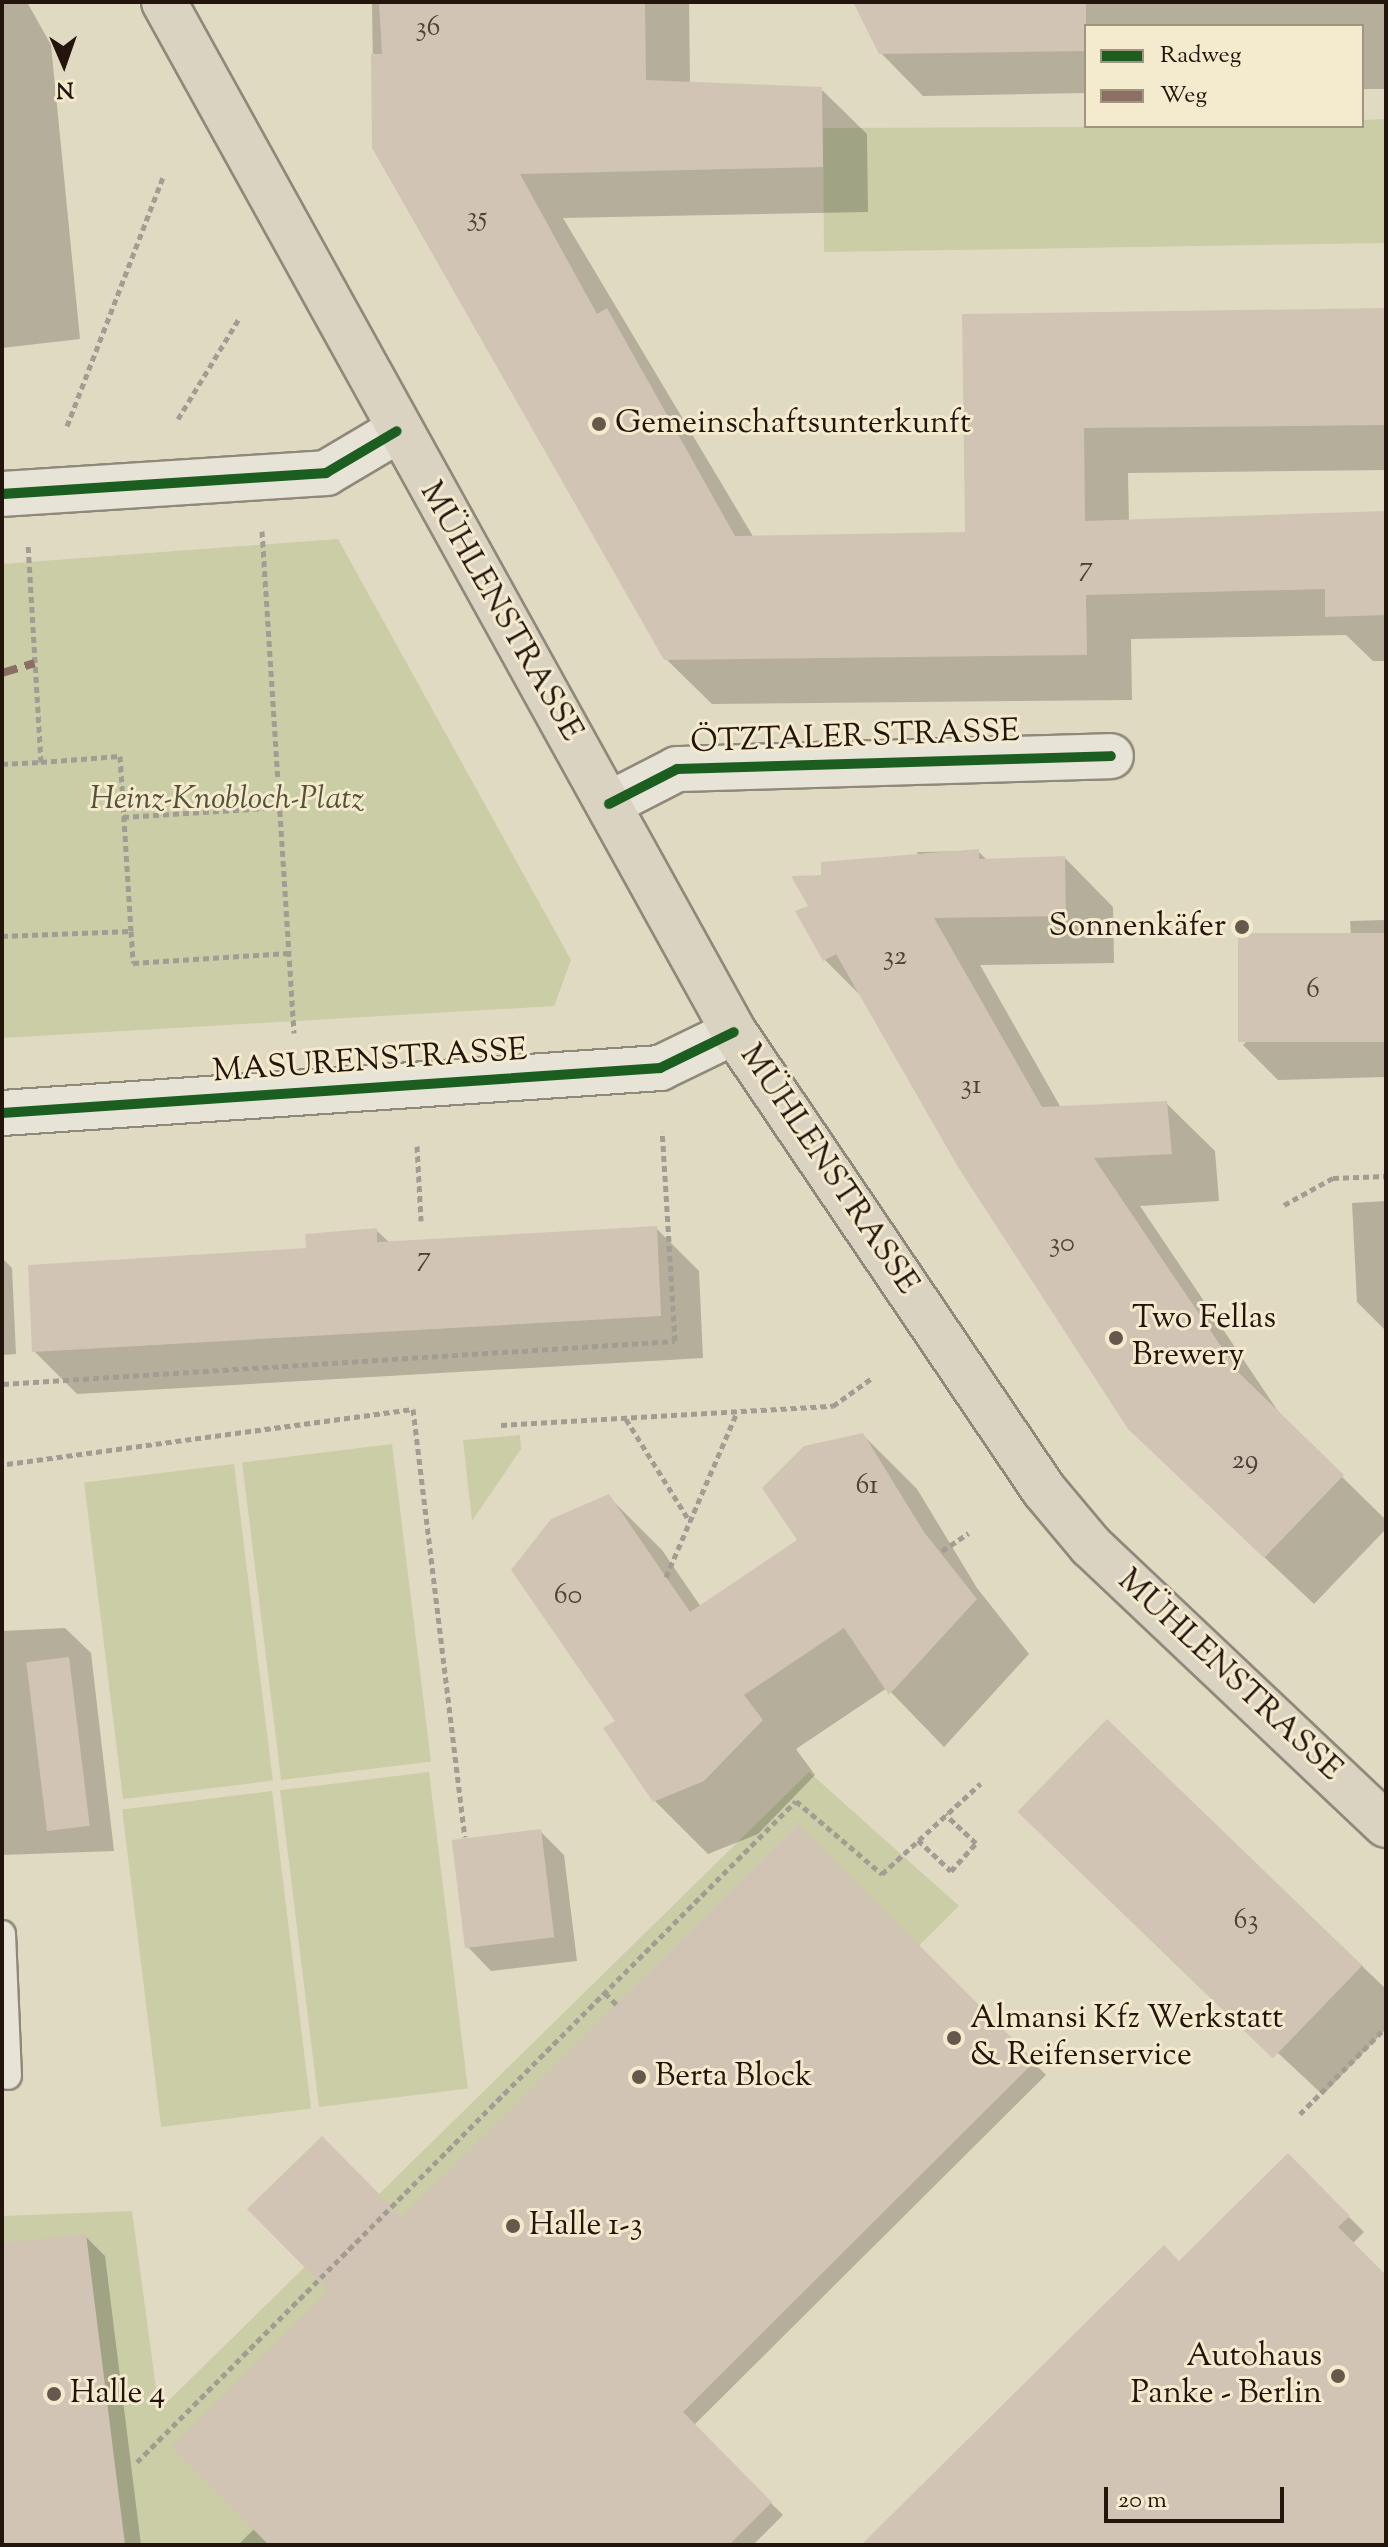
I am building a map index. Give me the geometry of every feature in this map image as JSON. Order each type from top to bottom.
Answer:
[{"type":"main road","name":"MÜHLENSTRASSE","points":[[164,2],[397,431],[609,804],[734,1032],[1044,1490],[1091,1546],[1386,1825]]},
{"type":"street","points":[[2,494],[326,473],[397,431]]},
{"type":"street","name":"ÖTZTALER STRASSE","points":[[609,804],[677,769],[1111,756]]},
{"type":"street","name":"MASURENSTRASSE","points":[[2,1113],[660,1068],[734,1032]]},
{"type":"lane","points":[[2,1934],[8,2076]]},
{"type":"path","points":[[67,426],[163,177]]},
{"type":"path","points":[[178,419],[240,317]]},
{"type":"path","points":[[262,526],[294,1033]]},
{"type":"path","points":[[28,544],[41,762]]},
{"type":"path","points":[[2,764],[120,756],[133,963],[289,953]]},
{"type":"path","points":[[123,817],[280,807]]},
{"type":"path","points":[[2,936],[131,931]]},
{"type":"path","points":[[3,1384],[675,1341],[662,1131]]},
{"type":"path","points":[[417,1146],[421,1221]]},
{"type":"path","points":[[1284,1205],[1333,1178],[1386,1176]]},
{"type":"path","points":[[501,1425],[833,1406],[872,1378]]},
{"type":"path","points":[[7,1464],[413,1409],[465,1837]]},
{"type":"path","points":[[666,1577],[737,1412]]},
{"type":"path","points":[[626,1419],[691,1523]]},
{"type":"path","points":[[942,1551],[969,1533]]},
{"type":"path","points":[[137,2462],[796,1801],[882,1874],[981,1783]]},
{"type":"path","points":[[918,1840],[951,1871],[976,1843],[945,1814]]},
{"type":"path","points":[[605,1993],[616,2004]]},
{"type":"path","points":[[1300,2114],[1386,2027]]},
{"type":"green space","points":[[1386,119],[1386,243],[824,252],[823,128],[1364,128],[1364,120]]},
{"type":"green space","name":"Heinz-Knobloch-Platz","points":[[338,539],[571,960],[554,1006],[2,1038],[2,564]]},
{"type":"green space","points":[[520,1435],[521,1449],[472,1521],[463,1440]]},
{"type":"green space","points":[[392,1444],[431,1762],[281,1780],[242,1462]]},
{"type":"green space","points":[[234,1464],[273,1781],[123,1799],[84,1482]]},
{"type":"green space","points":[[429,1772],[468,2089],[319,2107],[280,1790]]},
{"type":"green space","name":"Berta Block","points":[[809,1772],[959,1906],[311,2545],[2,2545],[2,2216],[132,2211],[159,2410]]},
{"type":"green space","points":[[272,1791],[311,2109],[161,2127],[122,1809]]},
{"type":"building","points":[[379,2],[645,2],[646,80],[822,87],[823,167],[520,174],[597,314],[607,308],[735,536],[965,532],[962,314],[1386,308],[1386,425],[1084,428],[1085,521],[1386,511],[1386,615],[1325,617],[1325,589],[1086,595],[1087,655],[664,660],[372,148],[371,54],[382,54]]},
{"type":"building","points":[[853,2],[1086,2],[1084,51],[879,54]]},
{"type":"building","points":[[979,849],[979,859],[1065,856],[1066,916],[934,918],[1042,1107],[1167,1101],[1172,1154],[1094,1158],[1239,1373],[1344,1475],[1264,1558],[1128,1429],[958,1167],[836,954],[823,961],[795,911],[808,906],[791,876],[821,875],[821,862]]},
{"type":"building","points":[[1238,933],[1386,933],[1386,1042],[1238,1042]]},
{"type":"building","points":[[657,1226],[661,1316],[32,1352],[28,1265],[306,1248],[305,1234],[377,1228],[377,1242]]},
{"type":"building","points":[[863,1433],[924,1532],[977,1599],[889,1695],[844,1628],[744,1695],[763,1720],[704,1781],[653,1802],[603,1728],[615,1721],[511,1570],[551,1519],[609,1494],[690,1612],[797,1540],[762,1488],[804,1446]]},
{"type":"building","points":[[69,1657],[90,1826],[47,1831],[26,1662]]},
{"type":"building","points":[[1107,1719],[1362,1966],[1273,2058],[1017,1812]]},
{"type":"building","points":[[798,1824],[1035,2061],[683,2412],[772,2502],[729,2545],[269,2545],[171,2447],[328,2291],[247,2209],[322,2136],[402,2217]]},
{"type":"building","points":[[541,1829],[554,1937],[465,1948],[452,1840]]},
{"type":"building","points":[[1288,2153],[1350,2216],[1338,2227],[1386,2275],[1386,2545],[861,2545],[1164,2245],[1179,2261]]},
{"type":"building","name":"Halle 4","points":[[86,2234],[125,2545],[2,2545],[2,2243]]},
{"type":"marked path","points":[[2,673],[35,663]]},
{"type":"cycle path","points":[[2,494],[326,473],[397,431]]},
{"type":"cycle path","points":[[609,804],[677,769],[1111,756]]},
{"type":"cycle path","points":[[2,1113],[660,1068],[734,1032]]},
{"type":"place","name":"Gemeinschaftsunterkunft","points":[[599,424]]},
{"type":"place","name":"Sonnenkäfer","points":[[1242,927]]},
{"type":"place","name":"Two Fellas Brewery","points":[[1116,1338]]},
{"type":"place","name":"Almansi Kfz Werkstatt & Reifenservice","points":[[954,2038]]},
{"type":"place","name":"Berta Block","points":[[639,2077]]},
{"type":"place","name":"Halle 1-3","points":[[513,2226]]},
{"type":"place","name":"Autohaus Panke - Berlin","points":[[1338,2376]]},
{"type":"place","name":"Halle 4","points":[[54,2394]]}]
